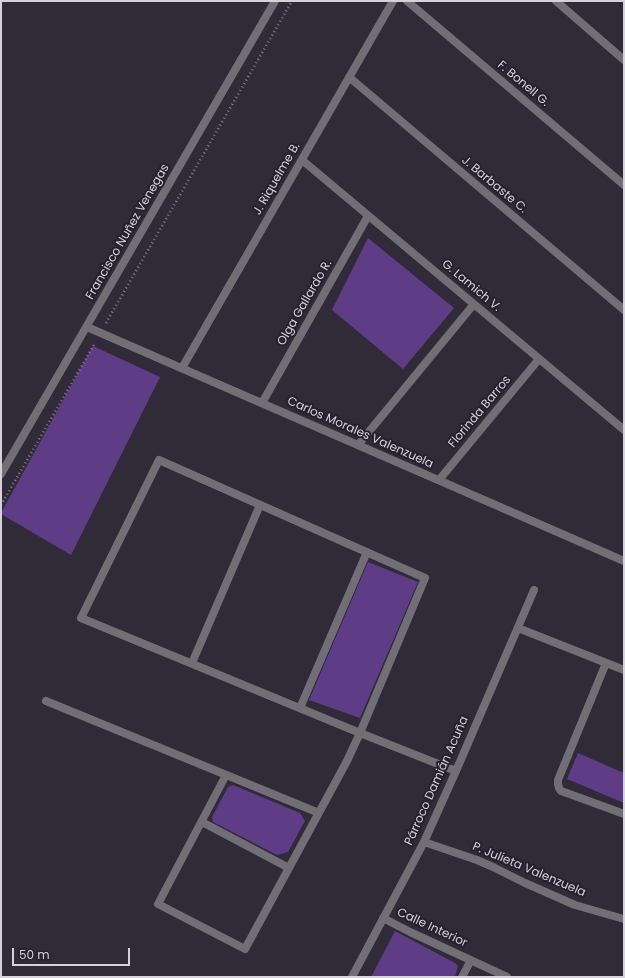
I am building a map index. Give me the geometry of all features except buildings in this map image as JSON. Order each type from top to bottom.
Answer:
[{"type":"street","name":"Francisco Nuñez Venegas","points":[[1,474],[275,1]]},
{"type":"street","name":"J. Riquelme B.","points":[[182,368],[393,1]]},
{"type":"street","name":"F. Bonell G.","points":[[407,1],[624,185]]},
{"type":"street","points":[[556,1],[624,60]]},
{"type":"street","name":"J. Barbaste C.","points":[[349,77],[624,310]]},
{"type":"street","name":"G. Lamich V.","points":[[302,160],[624,430]]},
{"type":"street","name":"Olga Gallardo R.","points":[[262,403],[368,216]]},
{"type":"street","points":[[358,445],[474,304]]},
{"type":"street","name":"Carlos Morales Valenzuela","points":[[87,327],[624,561]]},
{"type":"street","name":"Florinda Barros","points":[[439,480],[539,359]]},
{"type":"street","points":[[226,775],[158,904],[245,948],[347,761],[360,732],[425,578],[159,460],[81,618],[300,708],[360,732],[456,771]]},
{"type":"street","points":[[192,663],[260,505]]},
{"type":"street","points":[[300,708],[367,552]]},
{"type":"street","name":"Párroco Damián Acuña","points":[[352,977],[424,842],[534,590]]},
{"type":"street","points":[[518,628],[624,670]]},
{"type":"street","points":[[606,663],[561,773],[558,784],[559,788],[564,792],[624,814]]},
{"type":"street","points":[[46,701],[319,814]]},
{"type":"street","points":[[202,822],[288,868]]},
{"type":"street","name":"P. Julieta Valenzuela","points":[[424,842],[482,862],[531,886],[575,905],[624,919]]},
{"type":"street","name":"Calle Interior","points":[[383,918],[507,977]]},
{"type":"street","name":"Calle Interior","points":[[462,977],[471,960]]},
{"type":"path","points":[[1,505],[292,1]]},
{"type":"shaded area","points":[[368,238],[454,308],[403,369],[332,310]]},
{"type":"shaded area","points":[[93,346],[160,377],[71,555],[1,513]]},
{"type":"shaded area","points":[[368,562],[418,582],[360,718],[309,700]]},
{"type":"shaded area","points":[[578,753],[624,773],[624,803],[567,779]]},
{"type":"shaded area","points":[[233,785],[300,813],[305,821],[288,852],[277,855],[213,822],[212,817],[228,787]]},
{"type":"shaded area","points":[[395,931],[455,963],[458,966],[455,977],[371,977]]}]
